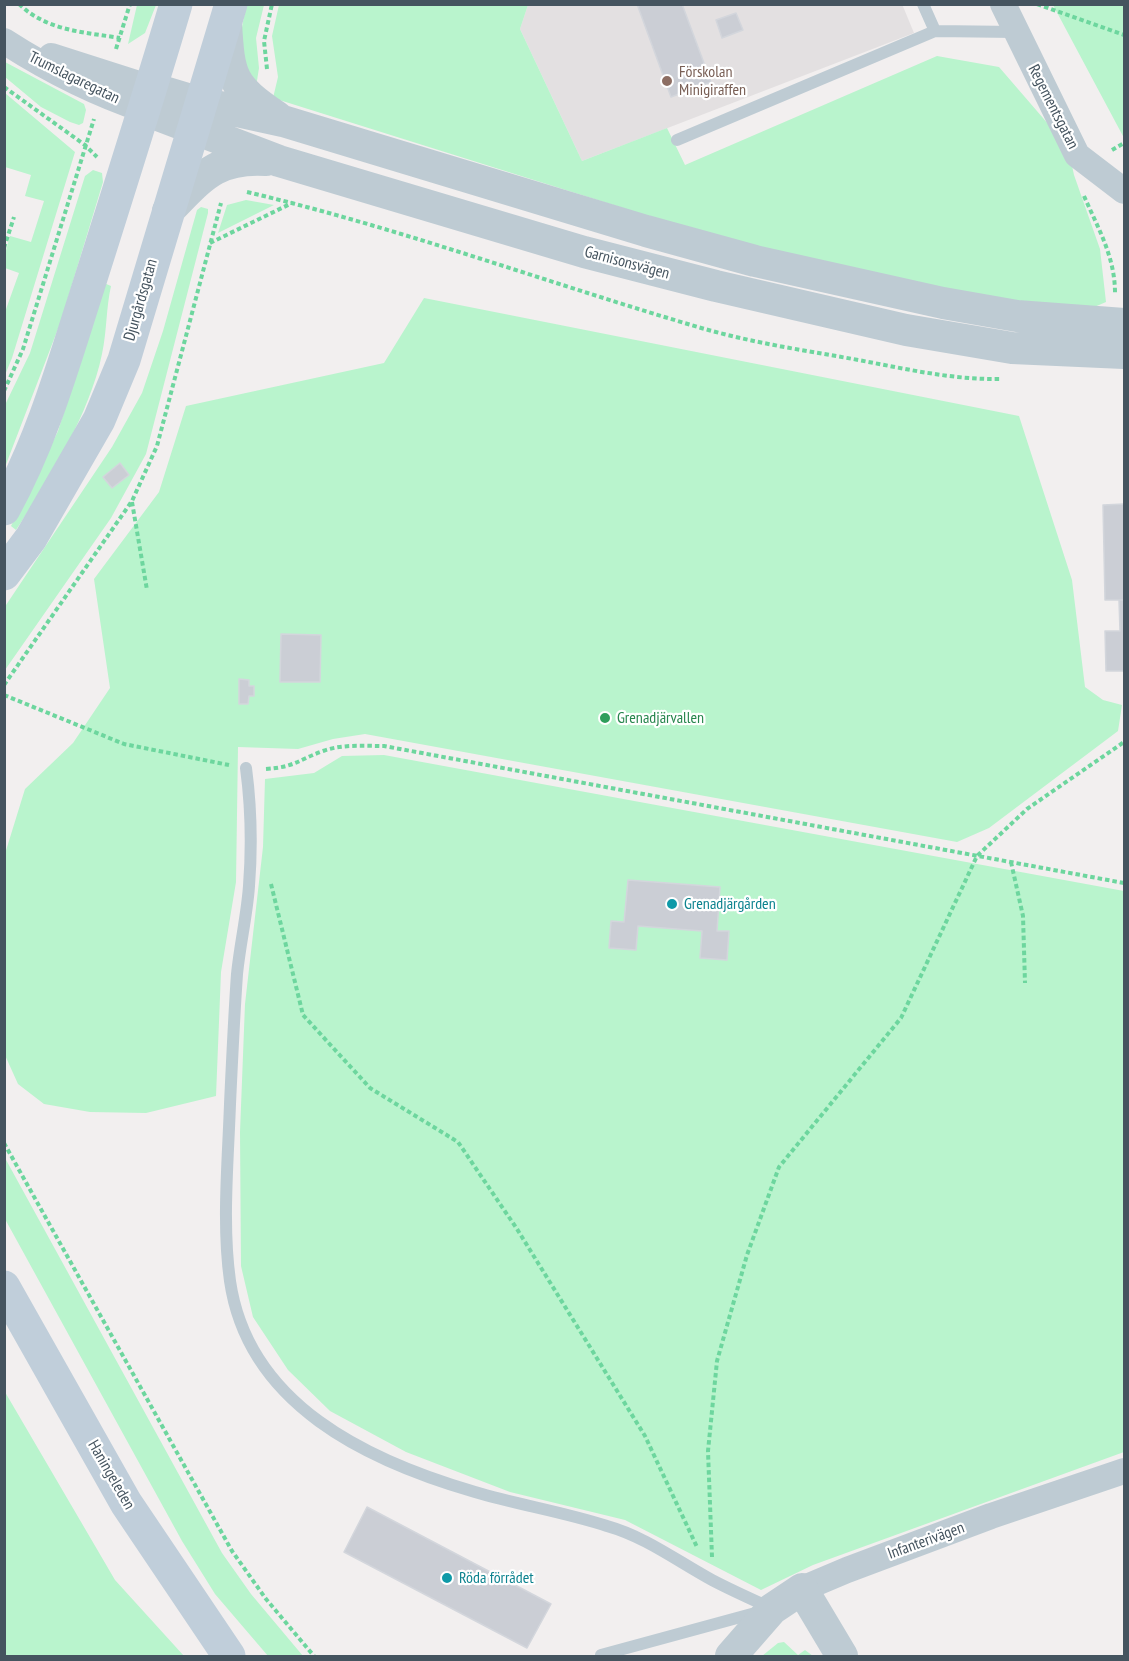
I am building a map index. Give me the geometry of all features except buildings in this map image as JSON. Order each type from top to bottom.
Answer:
[{"type":"main road","points":[[4,509],[28,466],[49,408],[176,4]]},
{"type":"main road","name":"Djurgårdsgatan","points":[[4,574],[31,538],[99,420],[124,360],[228,13]]},
{"type":"main road","name":"Haningeleden","points":[[4,1287],[126,1503],[230,1656]]},
{"type":"street","name":"Regementsgatan","points":[[1003,4],[1065,135],[1077,155],[1125,191]]},
{"type":"street","points":[[228,13],[228,58],[233,78],[245,93],[271,113]]},
{"type":"street","name":"Trumslagaregatan","points":[[4,40],[42,66],[102,95],[148,99]]},
{"type":"street","name":"Garnisonsvägen","points":[[148,99],[198,115],[279,161],[584,252],[802,307],[906,330],[1012,348],[1122,334]]},
{"type":"street","name":"Garnisonsvägen","points":[[198,115],[271,113],[646,231],[755,261],[943,303],[1122,334]]},
{"type":"street","points":[[168,211],[207,172],[227,162],[244,158],[279,161]]},
{"type":"street","name":"Infanterivägen","points":[[802,1589],[991,1516],[1125,1471]]},
{"type":"street","points":[[731,1656],[772,1609],[802,1589],[842,1656]]},
{"type":"lane","points":[[923,4],[935,31]]},
{"type":"lane","points":[[677,140],[935,31],[1016,32]]},
{"type":"lane","points":[[246,768],[250,800],[249,886],[237,972],[228,1164],[228,1244],[230,1282],[239,1318],[252,1350],[274,1381],[308,1414],[349,1443],[474,1492],[609,1526],[644,1540],[713,1581],[772,1609]]},
{"type":"lane","points":[[601,1655],[772,1609]]},
{"type":"path","points":[[19,4],[29,14],[48,24],[67,30],[120,38]]},
{"type":"path","points":[[271,113],[266,81],[264,41],[273,4]]},
{"type":"path","points":[[1037,4],[1125,35]]},
{"type":"path","points":[[4,87],[31,109],[85,145],[23,349],[4,392]]},
{"type":"path","points":[[1122,334],[1115,273],[1107,246],[1082,192],[1083,174],[1088,165],[1125,143]]},
{"type":"path","points":[[4,685],[132,501],[157,446],[222,200]]},
{"type":"path","points":[[210,243],[293,203]]},
{"type":"path","points":[[4,248],[14,217]]},
{"type":"path","points":[[132,501],[147,590]]},
{"type":"path","points":[[4,695],[124,744],[246,768],[295,765],[323,751],[344,747],[384,746],[1125,883]]},
{"type":"path","points":[[713,1581],[708,1451],[717,1361],[747,1255],[779,1167],[901,1018],[977,856],[1027,809],[1125,742]]},
{"type":"path","points":[[1011,862],[1023,916],[1025,983]]},
{"type":"path","points":[[269,876],[303,1015],[370,1088],[458,1142],[517,1228],[645,1436],[713,1581]]},
{"type":"path","points":[[4,1143],[232,1551],[266,1599],[314,1656]]},
{"type":"shaded area","name":"Förskolan Minigiraffen","points":[[902,4],[914,33],[582,161],[520,29],[528,5]]},
{"type":"green space","points":[[137,5],[156,5],[145,33],[128,44]]},
{"type":"green space","points":[[247,5],[264,5],[256,38],[259,68],[256,87],[246,66],[241,38]]},
{"type":"green space","points":[[279,5],[528,5],[520,29],[582,161],[667,128],[685,165],[937,56],[999,67],[1068,147],[1074,175],[1100,249],[1106,302],[1092,308],[993,302],[712,236],[273,98],[278,77],[272,36]]},
{"type":"green space","points":[[1053,5],[1124,5],[1124,138]]},
{"type":"green space","points":[[5,62],[84,104],[86,110],[83,123],[79,125],[70,122],[41,107],[5,77]]},
{"type":"green space","points":[[5,93],[75,152],[5,375],[5,312],[19,273],[5,268],[5,254],[10,236],[31,242],[44,201],[25,196],[31,175],[5,167]]},
{"type":"green space","points":[[93,170],[102,173],[103,182],[61,321],[5,467],[5,405],[30,353],[85,176]]},
{"type":"green space","points":[[246,200],[274,205],[218,233],[227,205]]},
{"type":"green space","points":[[201,207],[208,209],[208,213],[146,454],[111,518],[5,670],[4,608],[112,447],[142,393],[163,331],[197,210]]},
{"type":"green space","points":[[104,283],[111,286],[105,337],[88,399],[55,468],[16,530],[11,526],[58,431]]},
{"type":"green space","name":"Grenadjärvallen","points":[[424,298],[1019,416],[1072,580],[1085,687],[1103,700],[1122,705],[1118,731],[989,828],[957,842],[365,734],[333,739],[298,749],[238,747],[236,882],[221,972],[216,1096],[146,1113],[90,1112],[44,1104],[18,1084],[4,1053],[4,857],[25,789],[73,743],[110,688],[94,579],[159,492],[186,406],[384,363]]},
{"type":"green space","points":[[384,755],[1124,891],[1124,1452],[813,1565],[761,1590],[625,1520],[510,1492],[406,1452],[330,1411],[288,1370],[253,1317],[241,1266],[240,1132],[245,1004],[263,847],[265,779],[314,773],[342,756]]},
{"type":"green space","points":[[5,1158],[222,1553],[251,1594],[303,1656],[268,1656],[215,1594],[182,1541],[5,1219]]},
{"type":"green space","points":[[5,1392],[115,1580],[184,1656],[5,1656]]},
{"type":"green space","points":[[784,1642],[798,1655],[805,1650],[813,1656],[762,1656],[778,1643]]},
{"type":"place","name":"Förskolan Minigiraffen","points":[[667,81]]},
{"type":"place","name":"Grenadjärvallen","points":[[605,718]]},
{"type":"place","name":"Grenadjärgården","points":[[672,904]]},
{"type":"place","name":"Röda förrådet","points":[[447,1578]]}]
